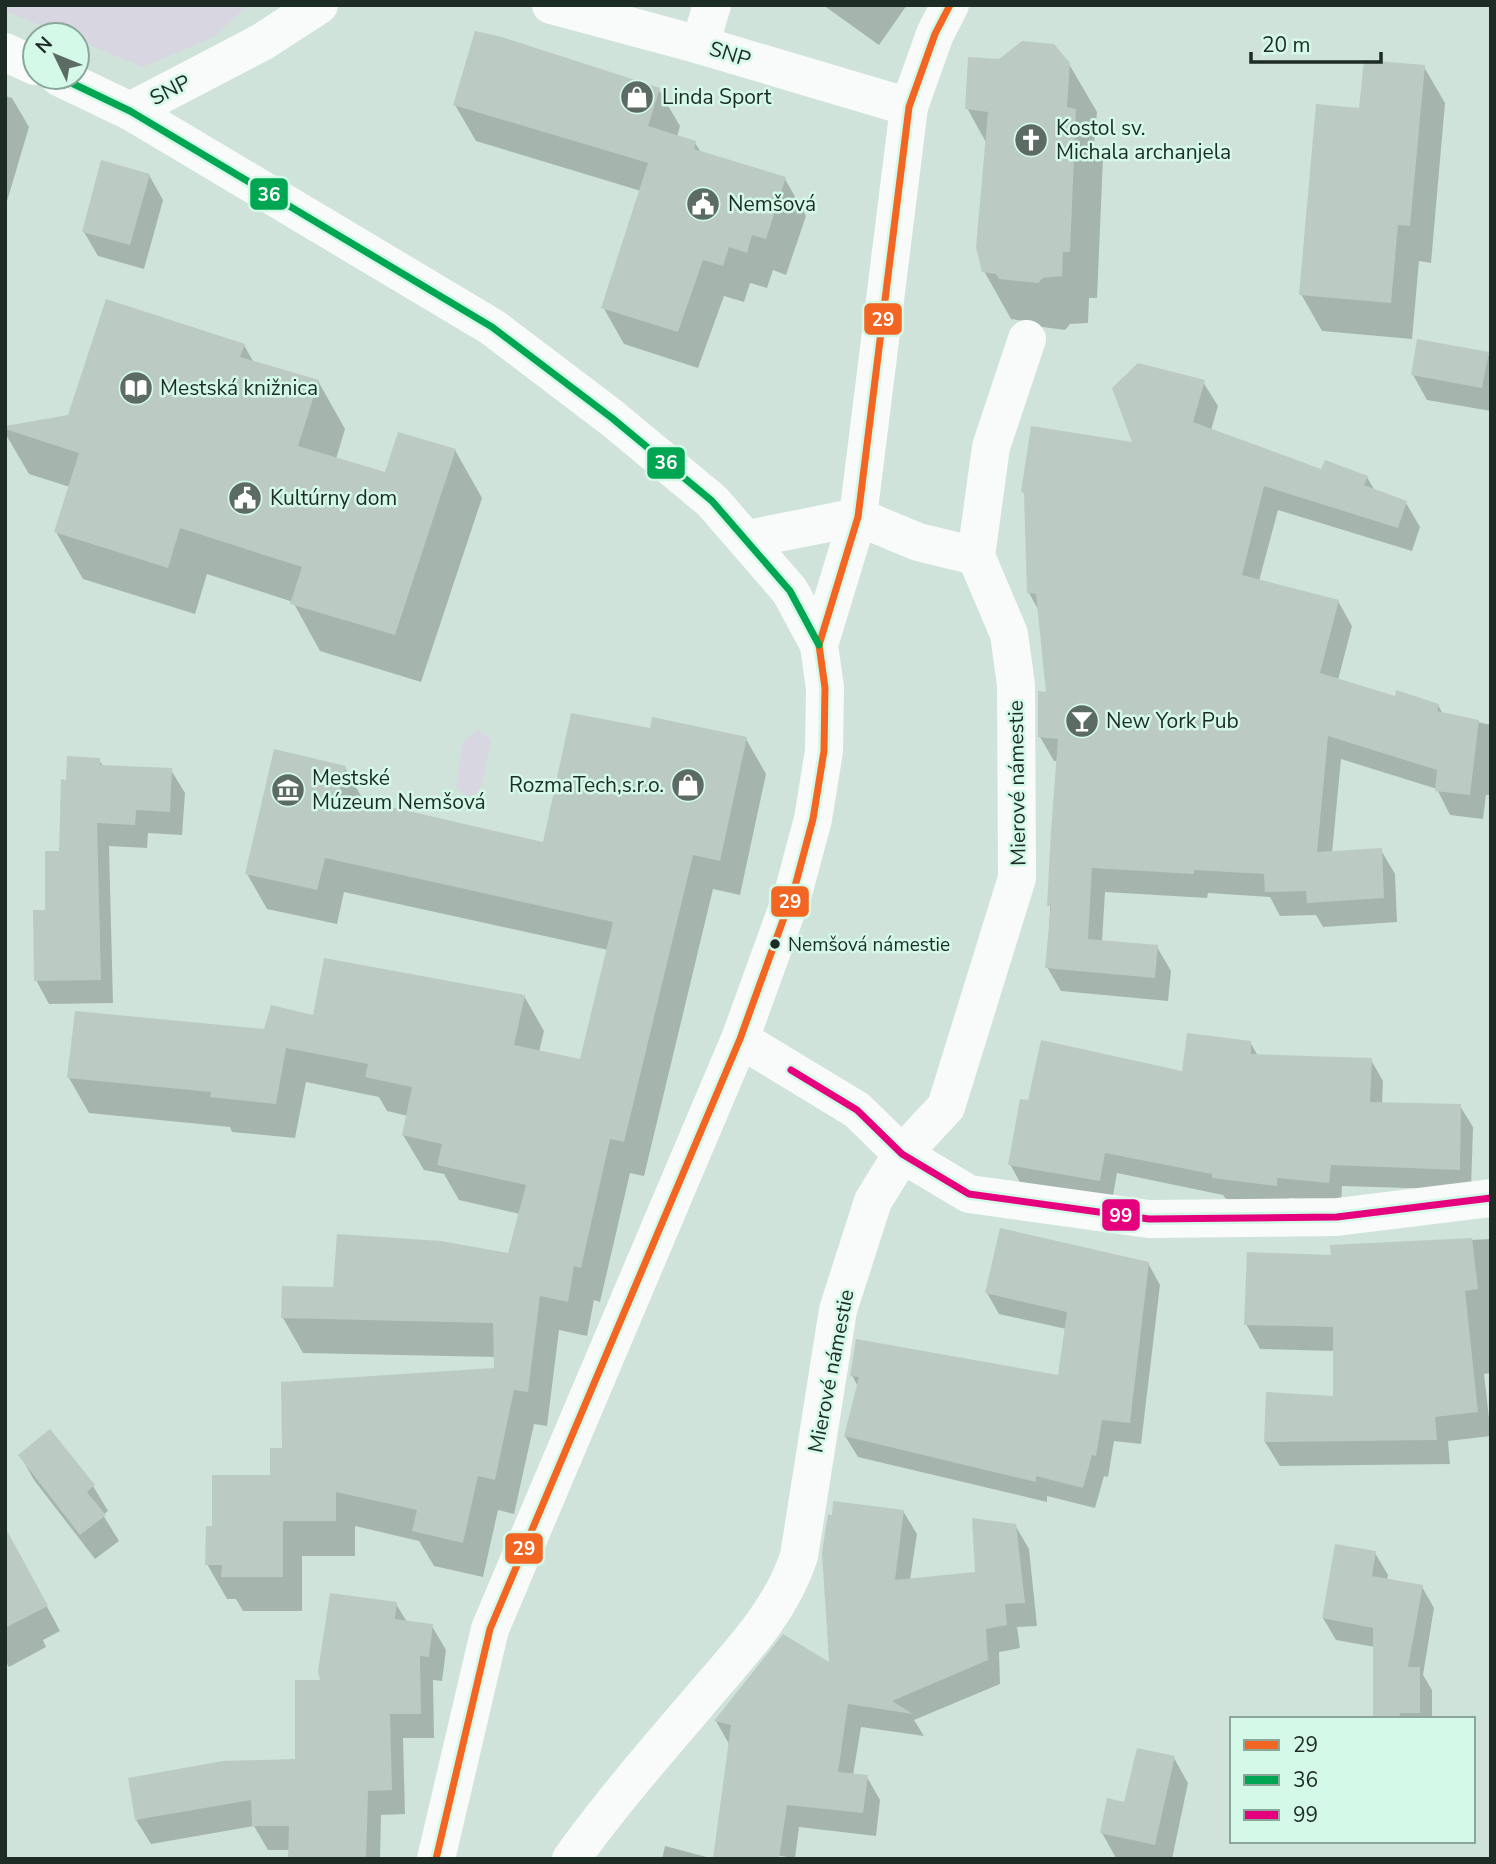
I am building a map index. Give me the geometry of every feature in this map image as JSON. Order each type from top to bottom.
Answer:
[{"type":"street","name":"SNP","points":[[130,111],[262,42],[320,5]]},
{"type":"street","name":"SNP","points":[[551,5],[700,45],[909,107]]},
{"type":"street","points":[[700,45],[712,5]]},
{"type":"street","points":[[436,1859],[490,1629],[740,1039],[794,890],[813,820],[824,751],[825,688],[819,645],[858,517],[909,107],[935,34],[950,5]]},
{"type":"street","points":[[5,52],[21,59]]},
{"type":"street","name":"SNP","points":[[88,91],[130,111],[492,327],[622,426],[712,501],[748,539],[796,600],[819,645]]},
{"type":"street","name":"Mierové námestie","points":[[571,1859],[612,1804],[755,1635],[791,1582],[799,1556],[838,1310],[873,1201],[902,1154],[946,1107],[1017,878],[1016,685],[1009,634],[983,570],[991,447],[1027,339]]},
{"type":"street","points":[[748,539],[858,517],[983,570]]},
{"type":"street","points":[[740,1039],[857,1110],[902,1154],[969,1194],[1149,1219],[1337,1217],[1491,1198]]},
{"type":"shaded area","points":[[5,5],[248,5],[214,37],[143,67],[91,46],[91,21],[30,21],[5,11]]},
{"type":"shaded area","points":[[478,729],[491,740],[481,788],[473,796],[465,796],[456,785],[463,742]]},
{"type":"building","points":[[475,31],[502,37],[660,88],[648,126],[696,141],[694,149],[786,177],[766,239],[752,235],[747,253],[729,247],[723,266],[703,260],[678,332],[601,308],[648,163],[453,105]]},
{"type":"building","name":"Kostol sv. Michala archanjela","points":[[1022,41],[1054,44],[1070,63],[1067,107],[1076,109],[1070,252],[1063,252],[1062,276],[1043,278],[1038,283],[999,279],[996,274],[982,272],[976,247],[988,112],[965,109],[968,57],[999,59]]},
{"type":"building","points":[[1364,60],[1425,65],[1410,226],[1398,225],[1391,303],[1299,295],[1316,104],[1359,108]]},
{"type":"building","points":[[101,160],[150,174],[130,245],[82,232]]},
{"type":"building","points":[[106,299],[245,344],[240,357],[319,380],[298,446],[385,472],[398,432],[456,449],[395,635],[290,604],[302,567],[180,528],[168,568],[54,532],[79,453],[5,429],[5,426],[68,415]]},
{"type":"building","points":[[1417,339],[1489,352],[1482,388],[1411,375]]},
{"type":"building","points":[[1138,363],[1205,380],[1193,422],[1321,469],[1325,460],[1368,476],[1364,485],[1407,501],[1398,528],[1264,486],[1242,575],[1339,600],[1320,673],[1395,696],[1396,690],[1439,704],[1437,711],[1479,720],[1470,795],[1435,791],[1437,770],[1328,736],[1317,852],[1382,848],[1384,898],[1307,903],[1306,891],[1265,892],[1264,874],[1194,870],[1194,874],[1092,868],[1088,939],[1158,945],[1155,978],[1045,968],[1051,906],[1047,906],[1058,739],[1038,737],[1038,691],[1046,692],[1036,594],[1027,593],[1024,493],[1021,492],[1031,426],[1132,442],[1112,388]]},
{"type":"building","points":[[571,713],[650,728],[652,717],[747,737],[720,861],[693,855],[624,1142],[610,1139],[581,1268],[574,1266],[568,1302],[540,1296],[528,1392],[514,1390],[495,1480],[478,1476],[463,1543],[412,1531],[417,1510],[336,1492],[336,1521],[283,1521],[283,1577],[221,1577],[222,1565],[205,1565],[206,1526],[212,1526],[212,1475],[270,1475],[270,1448],[282,1448],[281,1382],[494,1368],[493,1323],[281,1318],[282,1286],[333,1287],[337,1234],[441,1241],[508,1253],[526,1185],[437,1165],[442,1144],[402,1135],[412,1087],[365,1077],[368,1064],[286,1048],[276,1104],[210,1097],[211,1092],[67,1078],[75,1011],[264,1029],[271,1005],[313,1015],[324,958],[525,995],[514,1045],[580,1059],[613,922],[325,858],[317,890],[245,874],[274,749],[346,766],[339,795],[543,842]]},
{"type":"building","points":[[67,756],[100,758],[100,765],[172,768],[170,812],[136,810],[135,825],[97,823],[101,980],[34,981],[33,910],[45,910],[45,851],[59,851],[61,779],[66,780]]},
{"type":"building","points":[[1187,1033],[1251,1041],[1251,1054],[1372,1058],[1370,1102],[1461,1104],[1460,1170],[1331,1165],[1329,1183],[1277,1178],[1277,1186],[1212,1178],[1212,1174],[1105,1153],[1100,1181],[1008,1165],[1020,1099],[1028,1100],[1041,1040],[1182,1071]]},
{"type":"building","points":[[1000,1228],[1149,1262],[1130,1423],[1102,1420],[1096,1456],[1092,1455],[1083,1488],[1036,1476],[1036,1482],[844,1436],[859,1377],[850,1376],[856,1339],[1058,1375],[1067,1312],[985,1293]]},
{"type":"building","points":[[1472,1238],[1478,1289],[1465,1291],[1478,1412],[1435,1417],[1437,1440],[1264,1442],[1266,1392],[1333,1396],[1333,1327],[1244,1325],[1247,1252],[1331,1255],[1330,1245]]},
{"type":"building","points":[[50,1429],[95,1485],[87,1492],[106,1515],[80,1535],[18,1455]]},
{"type":"building","points":[[833,1501],[904,1510],[895,1580],[975,1572],[972,1518],[1016,1524],[1025,1603],[1005,1604],[1007,1625],[986,1629],[988,1660],[892,1701],[913,1714],[848,1704],[838,1772],[868,1775],[863,1813],[787,1805],[779,1859],[713,1859],[731,1725],[714,1721],[783,1634],[829,1662],[822,1553],[828,1514],[832,1515]]},
{"type":"building","points":[[5,1527],[48,1606],[5,1628]]},
{"type":"building","points":[[1335,1544],[1376,1551],[1372,1576],[1423,1585],[1408,1667],[1420,1667],[1420,1713],[1400,1713],[1399,1717],[1373,1717],[1373,1628],[1322,1618]]},
{"type":"building","points":[[330,1593],[397,1602],[395,1619],[433,1624],[429,1657],[420,1656],[421,1714],[390,1714],[392,1790],[368,1791],[366,1859],[288,1859],[289,1826],[252,1826],[251,1800],[135,1820],[128,1778],[223,1761],[295,1759],[295,1680],[320,1680],[318,1671]]},
{"type":"building","points":[[1137,1748],[1175,1756],[1155,1845],[1100,1833],[1107,1798],[1124,1802]]},
{"type":"transit line","name":"29","points":[[436,1859],[490,1629],[740,1039],[794,890],[813,819],[824,751],[825,688],[819,645],[858,517],[909,107],[935,34],[950,5]]},
{"type":"transit line","name":"36","points":[[88,91],[130,111],[492,327],[612,418],[712,501],[790,591],[819,645]]},
{"type":"transit line","name":"99","points":[[791,1070],[857,1110],[902,1154],[969,1194],[1149,1219],[1337,1217],[1491,1198]]},
{"type":"place","name":"Linda Sport","points":[[637,97]]},
{"type":"place","name":"Kostol sv. Michala archanjela","points":[[1031,140]]},
{"type":"place","name":"Nemšová","points":[[703,204]]},
{"type":"place","name":"Mestská knižnica","points":[[136,388]]},
{"type":"place","name":"Kultúrny dom","points":[[245,498]]},
{"type":"place","name":"New York Pub","points":[[1082,721]]},
{"type":"place","name":"RozmaTech,s.r.o.","points":[[688,785]]},
{"type":"place","name":"Mestské Múzeum Nemšová","points":[[288,790]]},
{"type":"place","name":"Nemšová námestie","points":[[775,944]]}]
